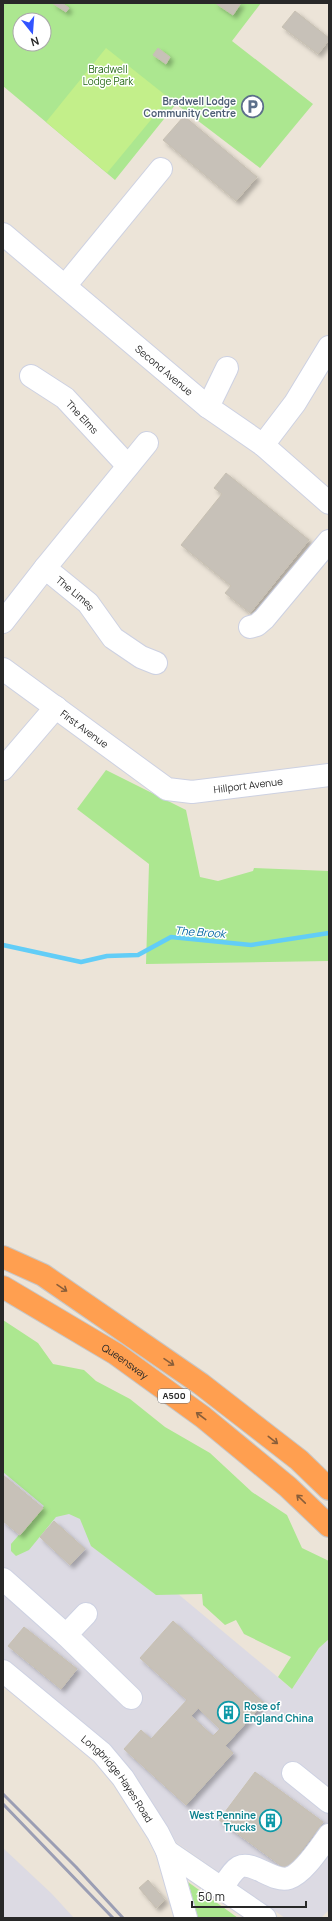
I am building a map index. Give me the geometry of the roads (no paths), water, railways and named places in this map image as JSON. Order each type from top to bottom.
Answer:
[{"type":"highway","points":[[3,1252],[43,1275]]},
{"type":"highway","name":"A500","points":[[3,1257],[43,1275],[201,1384],[299,1460],[329,1489]]},
{"type":"highway","name":"Queensway","points":[[3,1287],[116,1354],[203,1417],[288,1487],[329,1526]]},
{"type":"highway","points":[[3,1304],[116,1354]]},
{"type":"street","points":[[65,286],[161,169]]},
{"type":"street","name":"Second Avenue","points":[[3,234],[208,407],[262,445],[329,503]]},
{"type":"street","points":[[262,445],[295,403],[329,347]]},
{"type":"street","points":[[208,407],[227,368]]},
{"type":"street","name":"The Elms","points":[[31,376],[65,398],[128,466]]},
{"type":"street","points":[[3,622],[147,443]]},
{"type":"street","points":[[250,627],[257,625],[264,619],[329,541]]},
{"type":"street","name":"The Limes","points":[[45,568],[88,603],[113,638],[141,657],[156,663]]},
{"type":"street","name":"First Avenue","points":[[3,669],[167,789]]},
{"type":"street","points":[[3,769],[56,707]]},
{"type":"street","name":"Hillport Avenue","points":[[167,789],[192,792],[329,774]]},
{"type":"street","points":[[3,1578],[66,1634],[131,1698]]},
{"type":"street","points":[[66,1634],[86,1614]]},
{"type":"street","name":"Longbridge Hayes Road","points":[[3,1671],[102,1753],[123,1778],[158,1833],[167,1851],[186,1918]]},
{"type":"street","points":[[294,1773],[329,1802]]},
{"type":"street","points":[[222,1889],[236,1869],[242,1866],[249,1866],[277,1878],[288,1879],[292,1877],[307,1863],[329,1835]]},
{"type":"street","points":[[167,1851],[265,1918]]},
{"type":"waterway","name":"The Brook","points":[[3,945],[81,962],[107,956],[138,955],[171,937],[251,945],[329,933]]},
{"type":"railway","points":[[3,1794],[76,1867],[123,1918]]},
{"type":"railway","points":[[3,1804],[113,1918]]},
{"type":"place","name":"Bradwell Lodge Community Centre","points":[[252,107]]},
{"type":"place","name":"Rose of England China","points":[[229,1712]]},
{"type":"place","name":"West Pennine Trucks","points":[[271,1821]]},
{"type":"park label","name":"Bradwell Lodge Park","points":[[108,74]]}]
